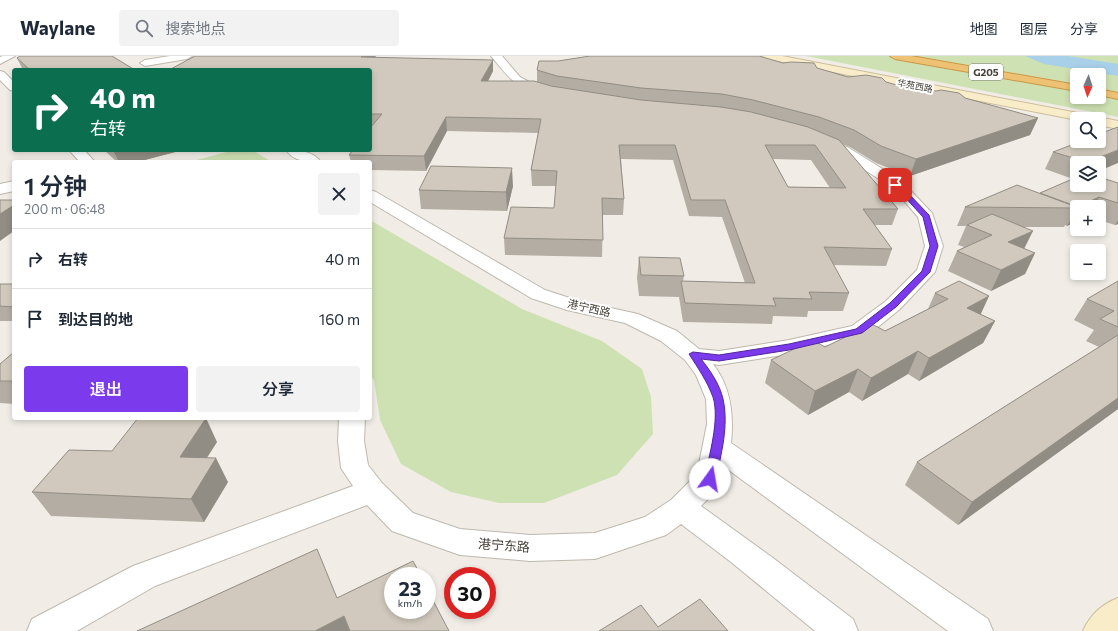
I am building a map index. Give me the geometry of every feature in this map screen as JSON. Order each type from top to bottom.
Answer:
[{"type":"highway","name":"G205","points":[[895,56],[1070,87]]},
{"type":"highway","name":"G205","points":[[943,56],[1070,78]]},
{"type":"highway","points":[[1106,84],[1118,86]]},
{"type":"highway","points":[[1106,93],[1118,96]]},
{"type":"street","points":[[0,61],[10,56]]},
{"type":"street","points":[[153,68],[141,61],[187,56]]},
{"type":"street","points":[[496,56],[501,59],[512,76],[530,87],[560,96]]},
{"type":"street","name":"华苑西路","points":[[767,56],[1070,115]]},
{"type":"street","points":[[0,74],[12,86]]},
{"type":"street","points":[[1106,122],[1118,125]]},
{"type":"street","points":[[693,354],[719,358],[789,347],[859,331],[893,305],[926,272],[934,246],[926,216],[905,194],[884,176],[844,151],[817,140]]},
{"type":"street","points":[[78,152],[86,160]]},
{"type":"street","points":[[296,152],[310,160]]},
{"type":"street","points":[[0,189],[12,186]]},
{"type":"street","name":"港宁西路","points":[[372,196],[538,294],[574,306],[631,318],[668,336],[693,354],[707,373],[718,399],[720,424],[710,479]]},
{"type":"street","name":"港宁东路","points":[[352,420],[351,441],[355,468],[372,491],[403,522],[460,542],[525,548],[595,546],[655,526],[681,508],[710,479]]},
{"type":"street","points":[[717,447],[976,631]]},
{"type":"street","points":[[44,631],[144,576],[372,491]]},
{"type":"street","points":[[681,508],[764,568],[841,631]]},
{"type":"street","points":[[1100,631],[1118,614]]},
{"type":"green space","points":[[806,56],[1118,56],[1118,117],[1106,115],[1106,112],[1092,112]]},
{"type":"green space","points":[[226,152],[255,152],[269,160],[196,160]]},
{"type":"green space","points":[[372,221],[522,309],[602,341],[642,369],[651,397],[653,434],[617,475],[544,503],[499,503],[451,492],[401,464],[380,420],[374,380],[372,378]]},
{"type":"water","points":[[1025,56],[1068,56],[1118,64],[1118,76],[1106,74],[1106,68],[1070,68],[1044,64]]},
{"type":"building","points":[[20,56],[112,56],[132,68],[28,68],[17,58]]},
{"type":"building","points":[[195,56],[363,56],[361,57],[493,60],[481,81],[534,81],[551,86],[641,100],[721,107],[751,112],[808,127],[839,140],[898,209],[863,209],[892,249],[824,247],[849,293],[809,292],[812,299],[773,298],[776,306],[685,303],[681,281],[755,283],[725,200],[691,200],[675,145],[619,145],[624,199],[602,198],[603,240],[504,238],[511,207],[554,208],[557,171],[531,170],[541,119],[446,117],[424,156],[349,155],[351,152],[372,152],[372,126],[382,114],[372,114],[372,68],[173,68]],"holes":[[[765,145],[815,145],[846,188],[788,187]]]},
{"type":"building","points":[[590,56],[759,56],[783,63],[814,63],[817,68],[848,77],[866,75],[882,78],[886,82],[922,92],[941,90],[959,93],[965,98],[1038,118],[916,159],[881,146],[854,130],[819,117],[753,100],[722,94],[641,88],[557,76],[537,70],[539,61],[558,61]]},
{"type":"building","points":[[1118,127],[1118,150],[1102,156],[1070,157],[1053,152],[1070,146],[1070,148],[1106,148],[1106,131]]},
{"type":"building","points":[[431,166],[512,168],[506,192],[419,190]]},
{"type":"building","points":[[1106,179],[1118,183],[1118,203],[1099,197],[1093,200],[1070,200],[1070,204],[1040,193],[1070,180],[1070,192],[1106,192]]},
{"type":"building","points":[[1017,185],[1070,205],[1070,208],[965,207]]},
{"type":"building","points":[[0,200],[12,200],[12,206],[0,214]]},
{"type":"building","points":[[992,214],[1033,231],[1008,242],[1035,253],[1001,270],[957,251],[992,235],[967,225]]},
{"type":"building","points":[[639,257],[680,258],[684,276],[641,275]]},
{"type":"building","points":[[959,281],[989,296],[967,308],[995,321],[929,358],[918,351],[871,378],[858,369],[815,391],[771,360],[813,340],[825,347],[872,324],[885,331],[948,299],[935,293]]},
{"type":"building","points":[[1118,281],[1118,327],[1100,319],[1114,311],[1087,299]]},
{"type":"building","points":[[0,284],[12,284],[12,307],[0,306]]},
{"type":"building","points":[[1118,335],[1118,398],[972,502],[917,462]]},
{"type":"building","points":[[12,354],[12,381],[0,381],[0,364]]},
{"type":"building","points":[[136,420],[205,420],[180,457],[216,458],[191,499],[32,492],[69,450],[112,451]]},
{"type":"building","points":[[317,549],[337,598],[384,575],[384,619],[436,619],[436,606],[449,631],[350,631],[344,616],[315,631],[137,631]]},
{"type":"building","points":[[413,561],[416,567],[401,567]]},
{"type":"building","points":[[700,599],[728,631],[599,631],[641,605],[658,627]]},
{"type":"route","points":[[710,479],[720,424],[718,399],[707,373],[693,354],[719,358],[789,347],[859,331],[893,305],[926,272],[934,246],[926,216],[895,185]]}]
